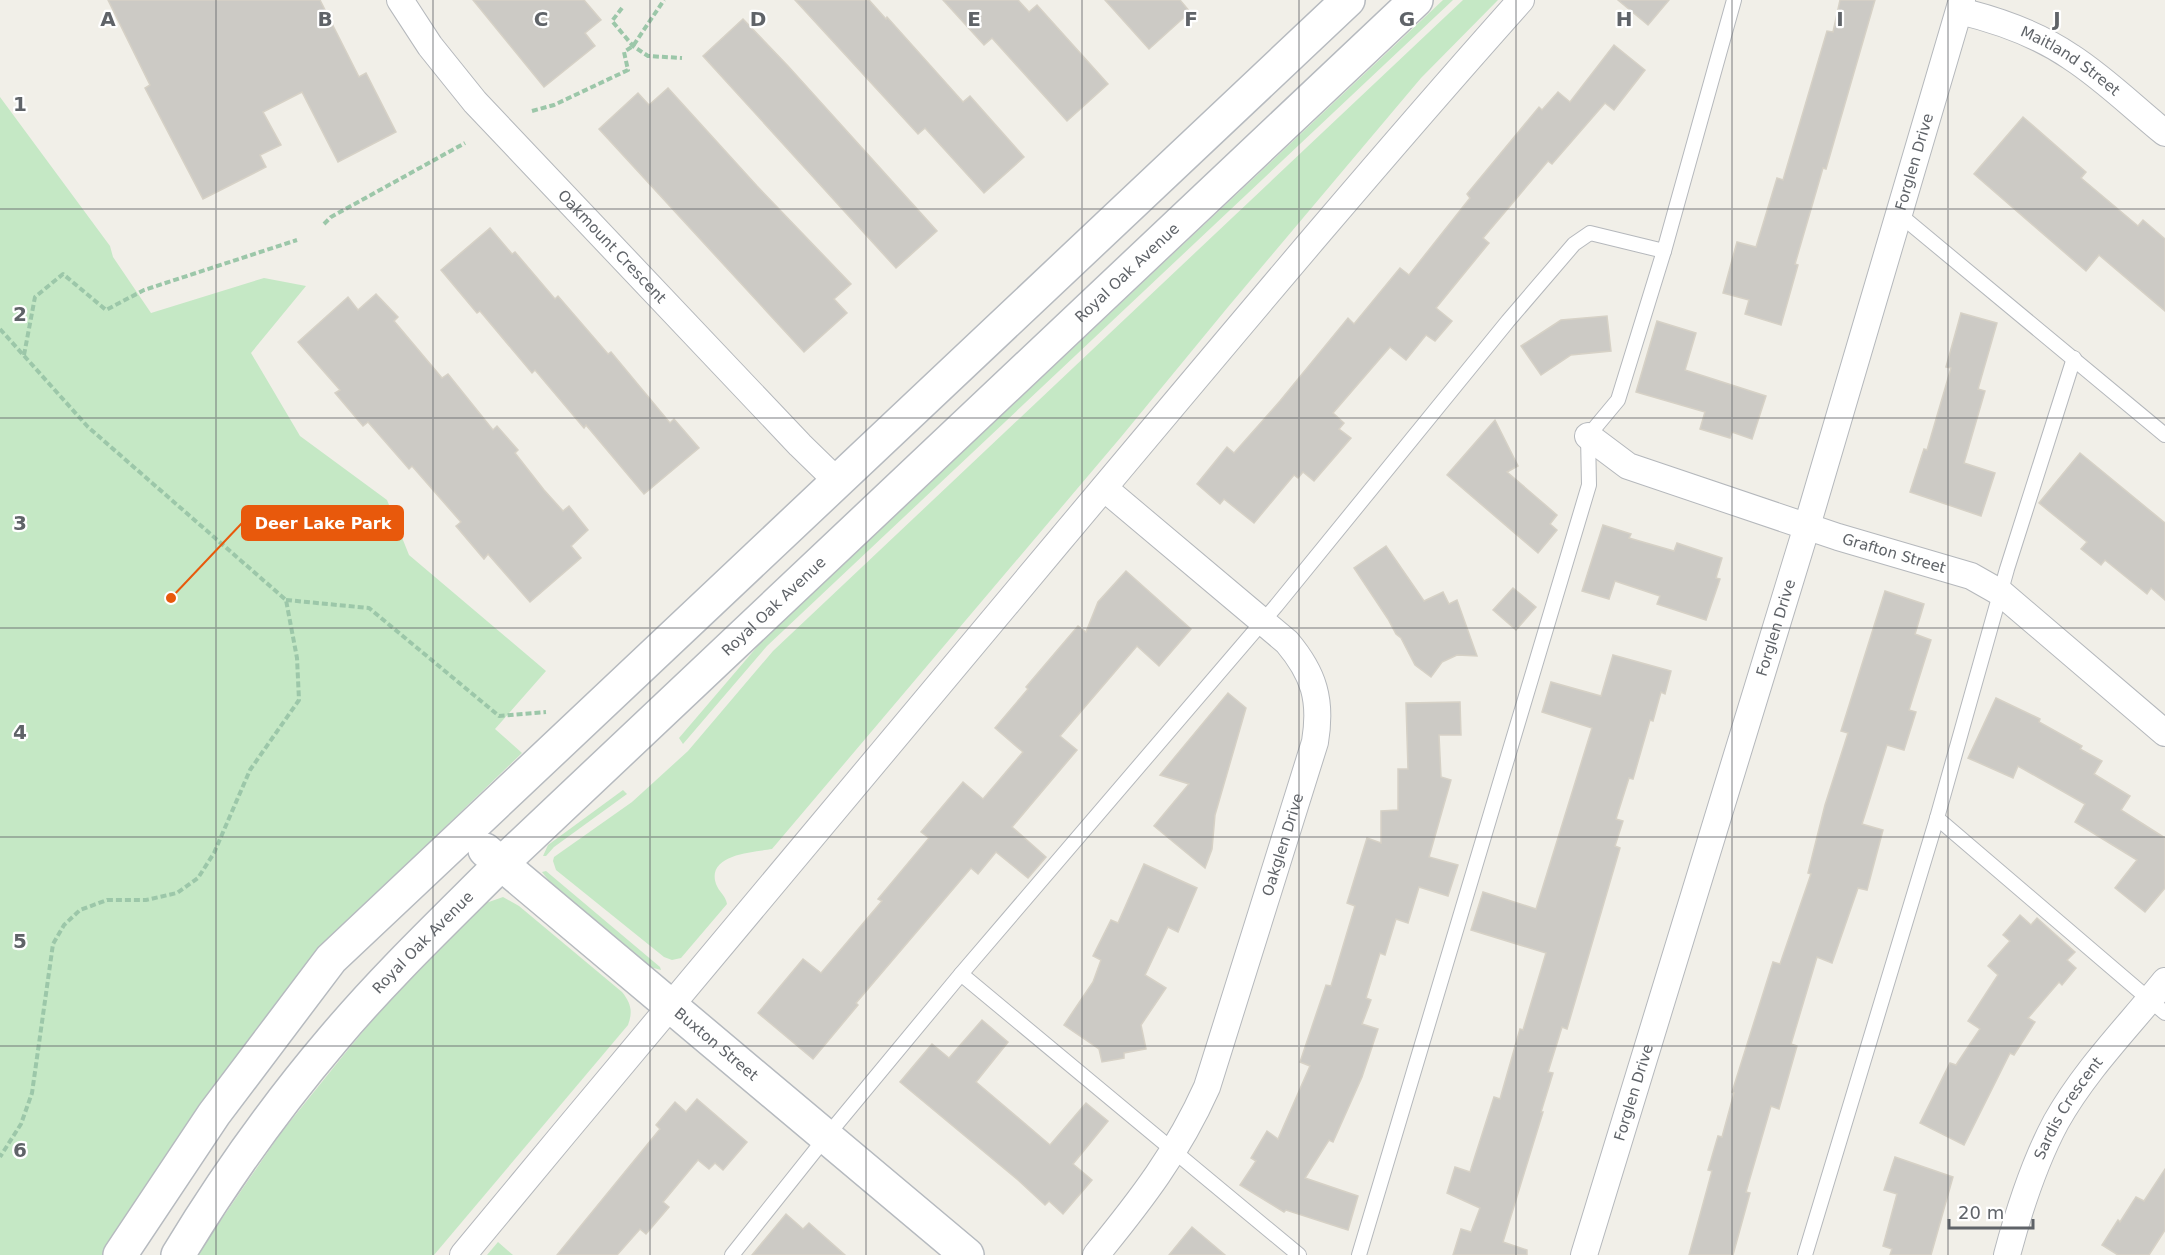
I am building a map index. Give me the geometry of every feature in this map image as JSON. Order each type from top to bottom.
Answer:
[{"type":"main road","points":[[120,1255],[214,1114],[331,959],[1348,0]]},
{"type":"main road","name":"Royal Oak Avenue","points":[[178,1255],[202,1215],[262,1128],[332,1040],[390,976],[501,864],[1416,0]]},
{"type":"main road","name":"Buxton Street","points":[[465,833],[967,1255]]},
{"type":"street","name":"Oakmount Crescent","points":[[400,0],[430,46],[475,102],[808,454],[837,481]]},
{"type":"street","points":[[462,1255],[1104,488],[1438,93],[1521,0]]},
{"type":"street","name":"Maitland Street","points":[[1961,5],[2071,56],[2165,133]]},
{"type":"street","name":"Forglen Drive","points":[[1584,1255],[1900,215],[1961,5]]},
{"type":"street","name":"Grafton Street","points":[[1588,436],[1628,466],[1806,526],[1971,576],[2001,593],[2165,733]]},
{"type":"street","name":"Oakglen Drive","points":[[1096,1255],[1137,1206],[1174,1153],[1196,1112],[1217,1061],[1318,723],[1318,703],[1314,686],[1305,667],[1287,642],[1104,488]]},
{"type":"street","name":"Sardis Crescent","points":[[2007,1255],[2033,1174],[2056,1123],[2085,1077],[2160,998]]},
{"type":"lane","points":[[1359,1255],[1589,485],[1588,436],[1618,400],[1664,251],[1734,0]]},
{"type":"lane","points":[[1900,215],[2165,435]]},
{"type":"lane","points":[[732,1255],[961,974],[1262,621],[1574,244],[1590,233],[1664,251]]},
{"type":"lane","points":[[1806,1255],[1937,818],[2001,593],[2074,358]]},
{"type":"lane","points":[[1937,818],[2160,998]]},
{"type":"lane","points":[[961,974],[1299,1255]]},
{"type":"path","points":[[532,111],[554,105],[628,70],[624,52],[633,46],[664,0]]},
{"type":"path","points":[[622,8],[612,21],[633,46],[648,56],[682,58]]},
{"type":"path","points":[[324,224],[331,217],[465,143]]},
{"type":"path","points":[[24,356],[35,297],[63,274],[106,309],[144,290],[297,240]]},
{"type":"path","points":[[0,329],[88,427],[286,600],[369,608],[499,716],[546,712]]},
{"type":"path","points":[[0,1157],[21,1124],[32,1093],[53,944],[64,925],[80,910],[107,900],[146,900],[177,893],[198,878],[214,853],[250,770],[299,700],[297,658],[286,600]]},
{"type":"green space","points":[[1443,0],[1453,0],[767,646],[683,744],[679,738],[762,641]]},
{"type":"green space","points":[[1463,0],[1498,0],[1421,78],[772,849],[734,856],[718,866],[715,874],[716,884],[727,904],[681,958],[672,960],[664,957],[556,870],[554,857],[632,802],[688,751],[773,651]]},
{"type":"green space","points":[[0,97],[110,246],[113,257],[151,313],[264,278],[306,286],[251,353],[300,436],[387,500],[409,555],[546,671],[495,729],[522,753],[366,906],[278,1004],[186,1126],[104,1255],[0,1255]]},
{"type":"green space","points":[[623,790],[627,794],[543,856],[548,845]]},
{"type":"green space","points":[[546,871],[661,970],[650,967],[549,881],[542,872]]},
{"type":"green space","points":[[503,897],[519,906],[622,992],[631,1012],[628,1025],[434,1255],[197,1255],[280,1134],[384,1006],[486,903]]},
{"type":"green space","points":[[498,1242],[513,1255],[487,1255]]},
{"type":"building","points":[[108,0],[320,0],[359,77],[366,73],[396,132],[338,162],[302,92],[263,112],[281,145],[260,155],[266,167],[203,199],[145,88],[150,85]]},
{"type":"building","points":[[473,0],[584,0],[601,20],[585,33],[595,46],[544,87]]},
{"type":"building","points":[[795,0],[869,0],[963,102],[970,96],[1024,157],[984,193],[925,128],[918,134]]},
{"type":"building","points":[[943,0],[1018,0],[1029,12],[1037,5],[1108,84],[1067,121],[992,38],[984,45]]},
{"type":"building","points":[[1105,0],[1180,0],[1190,12],[1149,49]]},
{"type":"building","points":[[1618,0],[1669,0],[1648,25]]},
{"type":"building","points":[[1840,0],[1875,0],[1826,169],[1823,168],[1795,264],[1798,265],[1781,325],[1745,314],[1749,300],[1723,293],[1737,242],[1756,247],[1777,178],[1783,180],[1827,31],[1833,32]]},
{"type":"building","points":[[743,19],[937,231],[896,268],[703,56]]},
{"type":"building","points":[[1614,45],[1645,70],[1614,110],[1605,103],[1552,164],[1548,161],[1483,238],[1489,243],[1436,308],[1452,321],[1435,341],[1426,335],[1406,360],[1390,347],[1333,413],[1344,423],[1339,429],[1351,438],[1314,481],[1303,472],[1298,478],[1294,475],[1254,523],[1224,499],[1220,504],[1197,484],[1227,447],[1234,453],[1348,318],[1354,324],[1400,268],[1409,275],[1470,198],[1467,194],[1539,107],[1542,110],[1558,92],[1570,102]]},
{"type":"building","points":[[668,88],[757,186],[851,284],[834,299],[847,313],[804,352],[599,129],[638,93],[649,105]]},
{"type":"building","points":[[2023,117],[2086,172],[2081,178],[2138,226],[2143,220],[2165,239],[2165,311],[2099,255],[2086,271],[1974,174]]},
{"type":"building","points":[[490,228],[512,254],[515,252],[555,299],[558,296],[608,354],[611,352],[670,423],[674,419],[699,448],[644,494],[586,425],[584,428],[535,370],[532,373],[480,311],[477,313],[441,270]]},
{"type":"building","points":[[376,294],[398,317],[394,321],[442,378],[448,374],[493,430],[497,426],[518,450],[515,453],[544,490],[563,511],[569,506],[588,530],[571,546],[581,558],[530,602],[488,554],[484,559],[456,526],[461,522],[412,466],[409,469],[368,422],[363,426],[335,393],[340,390],[298,342],[348,297],[358,310]]},
{"type":"building","points":[[1961,313],[1997,323],[1978,389],[1985,391],[1964,463],[1995,473],[1981,516],[1910,492],[1924,449],[1927,450],[1951,368],[1946,367]]},
{"type":"building","points":[[1607,316],[1611,351],[1571,355],[1541,375],[1521,346],[1561,320]]},
{"type":"building","points":[[1657,321],[1696,333],[1685,370],[1766,396],[1752,439],[1732,432],[1730,438],[1700,429],[1705,412],[1636,392]]},
{"type":"building","points":[[1495,420],[1518,466],[1507,472],[1557,515],[1550,524],[1557,530],[1538,553],[1447,475]]},
{"type":"building","points":[[2080,453],[2165,523],[2165,600],[2151,588],[2147,594],[2105,560],[2101,565],[2081,549],[2087,542],[2039,503]]},
{"type":"building","points":[[1603,525],[1631,534],[1629,538],[1674,551],[1677,543],[1722,558],[1716,578],[1720,579],[1706,620],[1657,604],[1660,596],[1615,581],[1609,599],[1582,591]]},
{"type":"building","points":[[1386,546],[1424,601],[1443,592],[1449,604],[1457,600],[1477,656],[1457,655],[1442,662],[1431,677],[1415,665],[1401,638],[1396,634],[1354,568]]},
{"type":"building","points":[[1126,571],[1191,629],[1159,666],[1137,646],[1060,736],[1077,750],[1012,827],[1046,857],[1028,878],[996,852],[978,874],[971,868],[856,1003],[858,1005],[813,1059],[758,1013],[803,959],[821,973],[882,901],[878,899],[929,838],[921,832],[963,782],[983,799],[1023,752],[995,728],[1028,689],[1026,687],[1078,626],[1086,632],[1098,602]]},
{"type":"building","points":[[1513,588],[1536,607],[1516,630],[1493,610]]},
{"type":"building","points":[[1885,591],[1924,604],[1915,634],[1931,640],[1909,710],[1916,712],[1904,750],[1887,745],[1862,824],[1883,830],[1867,890],[1858,888],[1832,963],[1817,957],[1791,1044],[1797,1046],[1779,1109],[1771,1106],[1746,1192],[1750,1193],[1733,1255],[1689,1255],[1712,1171],[1708,1170],[1718,1136],[1722,1137],[1734,1093],[1732,1092],[1773,962],[1780,964],[1811,874],[1808,873],[1825,805],[1848,733],[1841,731]]},
{"type":"building","points":[[1613,655],[1671,671],[1665,694],[1661,692],[1653,721],[1650,720],[1633,779],[1629,778],[1616,819],[1623,821],[1615,846],[1620,848],[1567,1029],[1562,1027],[1548,1072],[1553,1073],[1541,1112],[1543,1112],[1503,1242],[1527,1250],[1527,1255],[1453,1255],[1461,1229],[1471,1232],[1480,1208],[1447,1193],[1455,1167],[1470,1172],[1494,1097],[1500,1099],[1520,1029],[1523,1030],[1546,953],[1471,930],[1483,892],[1536,909],[1592,728],[1542,712],[1551,682],[1601,696]]},
{"type":"building","points":[[1228,693],[1246,708],[1215,815],[1212,849],[1205,868],[1154,826],[1189,784],[1160,775]]},
{"type":"building","points":[[1996,698],[2040,719],[2039,722],[2082,746],[2080,749],[2102,761],[2094,774],[2130,796],[2121,810],[2165,838],[2165,888],[2145,912],[2115,888],[2137,860],[2075,822],[2085,804],[2018,766],[2013,778],[1968,758]]},
{"type":"building","points":[[1460,702],[1461,735],[1439,735],[1441,777],[1451,780],[1429,857],[1458,865],[1448,896],[1419,887],[1408,923],[1396,919],[1385,955],[1380,953],[1366,998],[1371,1000],[1362,1024],[1378,1029],[1362,1077],[1333,1142],[1329,1140],[1305,1178],[1358,1196],[1348,1230],[1286,1210],[1284,1212],[1240,1185],[1256,1161],[1251,1158],[1267,1131],[1278,1139],[1310,1066],[1300,1062],[1326,985],[1331,986],[1355,906],[1347,903],[1367,838],[1381,843],[1381,811],[1398,810],[1398,769],[1408,769],[1406,703]]},
{"type":"building","points":[[1144,864],[1197,888],[1178,932],[1168,927],[1145,975],[1166,988],[1141,1025],[1146,1049],[1124,1053],[1124,1058],[1102,1062],[1099,1049],[1064,1025],[1093,982],[1101,960],[1093,956],[1111,920],[1118,923]]},
{"type":"building","points":[[2020,915],[2031,925],[2037,918],[2075,952],[2067,960],[2076,968],[2062,985],[2059,982],[2028,1018],[2035,1022],[2014,1055],[2010,1053],[1964,1145],[1920,1123],[1950,1063],[1956,1065],[1980,1029],[1968,1021],[1998,975],[1988,966],[2010,941],[2003,935]]},
{"type":"building","points":[[982,1020],[1008,1042],[976,1082],[1050,1145],[1086,1103],[1108,1121],[1073,1164],[1092,1180],[1063,1214],[1049,1201],[1045,1205],[900,1082],[932,1044],[949,1058]]},
{"type":"building","points":[[697,1099],[747,1142],[723,1170],[715,1163],[709,1169],[698,1160],[663,1202],[669,1207],[646,1234],[640,1229],[617,1255],[557,1255],[660,1129],[656,1125],[675,1102],[686,1112]]},
{"type":"building","points":[[1895,1157],[1953,1177],[1931,1255],[1890,1255],[1892,1249],[1883,1246],[1897,1194],[1884,1190]]},
{"type":"building","points":[[2165,1169],[2165,1230],[2149,1255],[2118,1255],[2102,1245],[2136,1197],[2144,1201]]},
{"type":"building","points":[[786,1214],[803,1229],[809,1223],[845,1255],[752,1255]]},
{"type":"building","points":[[1192,1227],[1225,1255],[1169,1255]]},
{"type":"place","name":"Deer Lake Park","points":[[171,598]]}]
